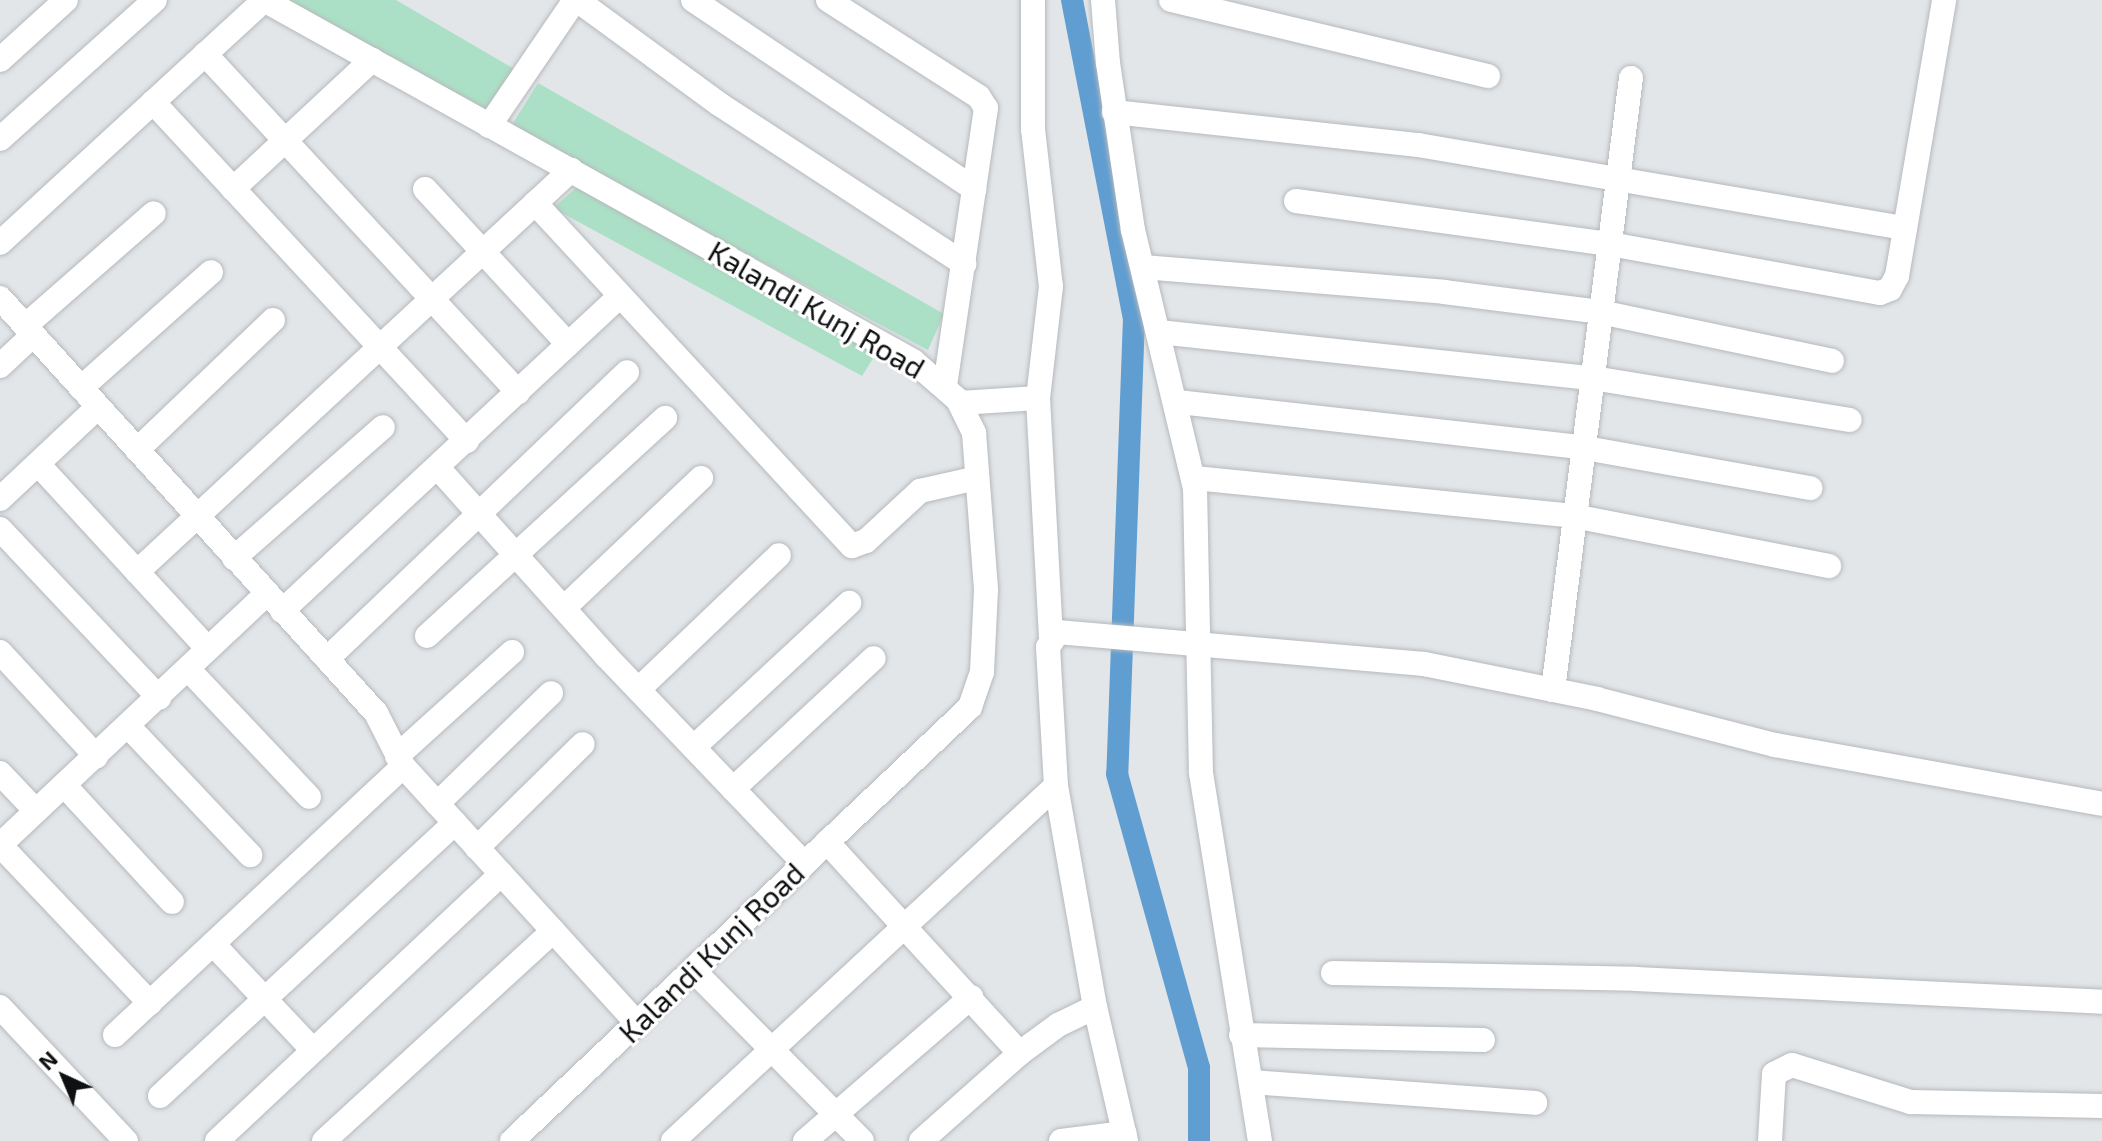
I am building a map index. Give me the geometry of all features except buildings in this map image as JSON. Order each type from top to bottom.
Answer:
[{"type":"street","points":[[0,139],[155,0]]},
{"type":"street","points":[[0,243],[264,0]]},
{"type":"street","name":"Kalandi Kunj Road","points":[[264,0],[913,361],[953,394],[974,433],[986,590],[977,692],[962,718],[804,863],[512,1141]]},
{"type":"street","points":[[489,126],[576,0],[732,113],[964,264]]},
{"type":"street","points":[[693,0],[974,189]]},
{"type":"street","points":[[828,0],[979,97],[986,122],[964,264],[953,394],[1038,398]]},
{"type":"street","points":[[1033,0],[1033,129],[1051,286],[1038,398],[1056,786],[1095,1007],[1125,1137],[1061,1141]]},
{"type":"street","points":[[1103,0],[1114,112],[1143,267],[1194,478],[1201,773],[1260,1141]]},
{"type":"street","points":[[1171,0],[1488,76]]},
{"type":"street","points":[[1296,201],[1610,244],[1880,293],[1894,284],[1944,0]]},
{"type":"street","points":[[0,60],[50,5]]},
{"type":"street","points":[[205,54],[430,301],[518,392]]},
{"type":"street","points":[[233,189],[372,60]]},
{"type":"street","points":[[1553,690],[1631,78]]},
{"type":"street","points":[[153,102],[467,441]]},
{"type":"street","points":[[1114,112],[1418,145],[1905,228]]},
{"type":"street","points":[[137,572],[571,170]]},
{"type":"street","points":[[425,189],[568,344]]},
{"type":"street","points":[[535,203],[852,546],[866,541],[920,491],[977,478]]},
{"type":"street","points":[[0,366],[29,330],[154,213]]},
{"type":"street","points":[[1143,267],[1444,292],[1600,312],[1832,361]]},
{"type":"street","points":[[81,388],[211,272]]},
{"type":"street","points":[[150,1003],[0,845],[208,649],[274,602],[438,468],[620,296]]},
{"type":"street","points":[[0,298],[376,713],[400,761],[637,1023]]},
{"type":"street","points":[[137,450],[273,320]]},
{"type":"street","points":[[1159,332],[1593,378],[1850,420]]},
{"type":"street","points":[[327,659],[627,372]]},
{"type":"street","points":[[1178,402],[1585,448],[1810,488]]},
{"type":"street","points":[[0,499],[98,407]]},
{"type":"street","points":[[427,636],[665,418]]},
{"type":"street","points":[[234,558],[383,427]]},
{"type":"street","points":[[38,464],[208,649]]},
{"type":"street","points":[[438,468],[564,608],[804,863]]},
{"type":"street","points":[[564,608],[701,478]]},
{"type":"street","points":[[1194,478],[1574,516],[1829,566]]},
{"type":"street","points":[[0,529],[159,698]]},
{"type":"street","points":[[640,688],[779,555]]},
{"type":"street","points":[[694,747],[849,603]]},
{"type":"street","points":[[1051,638],[1068,630],[1097,632],[1424,664],[1553,690],[1775,745],[2102,804]]},
{"type":"street","points":[[0,652],[96,756]]},
{"type":"street","points":[[115,1035],[213,944],[512,652]]},
{"type":"street","points":[[733,789],[874,658]]},
{"type":"street","points":[[188,669],[309,797]]},
{"type":"street","points":[[437,804],[551,693]]},
{"type":"street","points":[[128,726],[250,855]]},
{"type":"street","points":[[477,848],[583,744]]},
{"type":"street","points":[[0,773],[36,811]]},
{"type":"street","points":[[64,785],[172,902]]},
{"type":"street","points":[[673,1141],[774,1052],[1056,786]]},
{"type":"street","points":[[160,1096],[455,823]]},
{"type":"street","points":[[827,842],[1020,1053]]},
{"type":"street","points":[[217,1141],[501,874]]},
{"type":"street","points":[[326,1141],[553,931]]},
{"type":"street","points":[[213,944],[313,1050]]},
{"type":"street","points":[[693,970],[862,1141]]},
{"type":"street","points":[[1333,973],[1636,979],[2102,1002]]},
{"type":"street","points":[[805,1141],[971,997]]},
{"type":"street","points":[[0,1007],[126,1141]]},
{"type":"street","points":[[921,1141],[1020,1053],[1058,1025],[1095,1007]]},
{"type":"street","points":[[1241,1035],[1483,1040]]},
{"type":"street","points":[[1770,1141],[1774,1074],[1792,1065],[1911,1102],[2102,1106]]},
{"type":"street","points":[[1251,1082],[1535,1103]]},
{"type":"green space","points":[[276,0],[396,0],[523,74],[496,121]]},
{"type":"green space","points":[[538,83],[944,314],[928,350],[510,128]]},
{"type":"green space","points":[[576,188],[589,189],[879,349],[862,376],[553,208]]},
{"type":"waterway","points":[[1072,0],[1134,318],[1117,774],[1199,1068],[1199,1141]]}]
